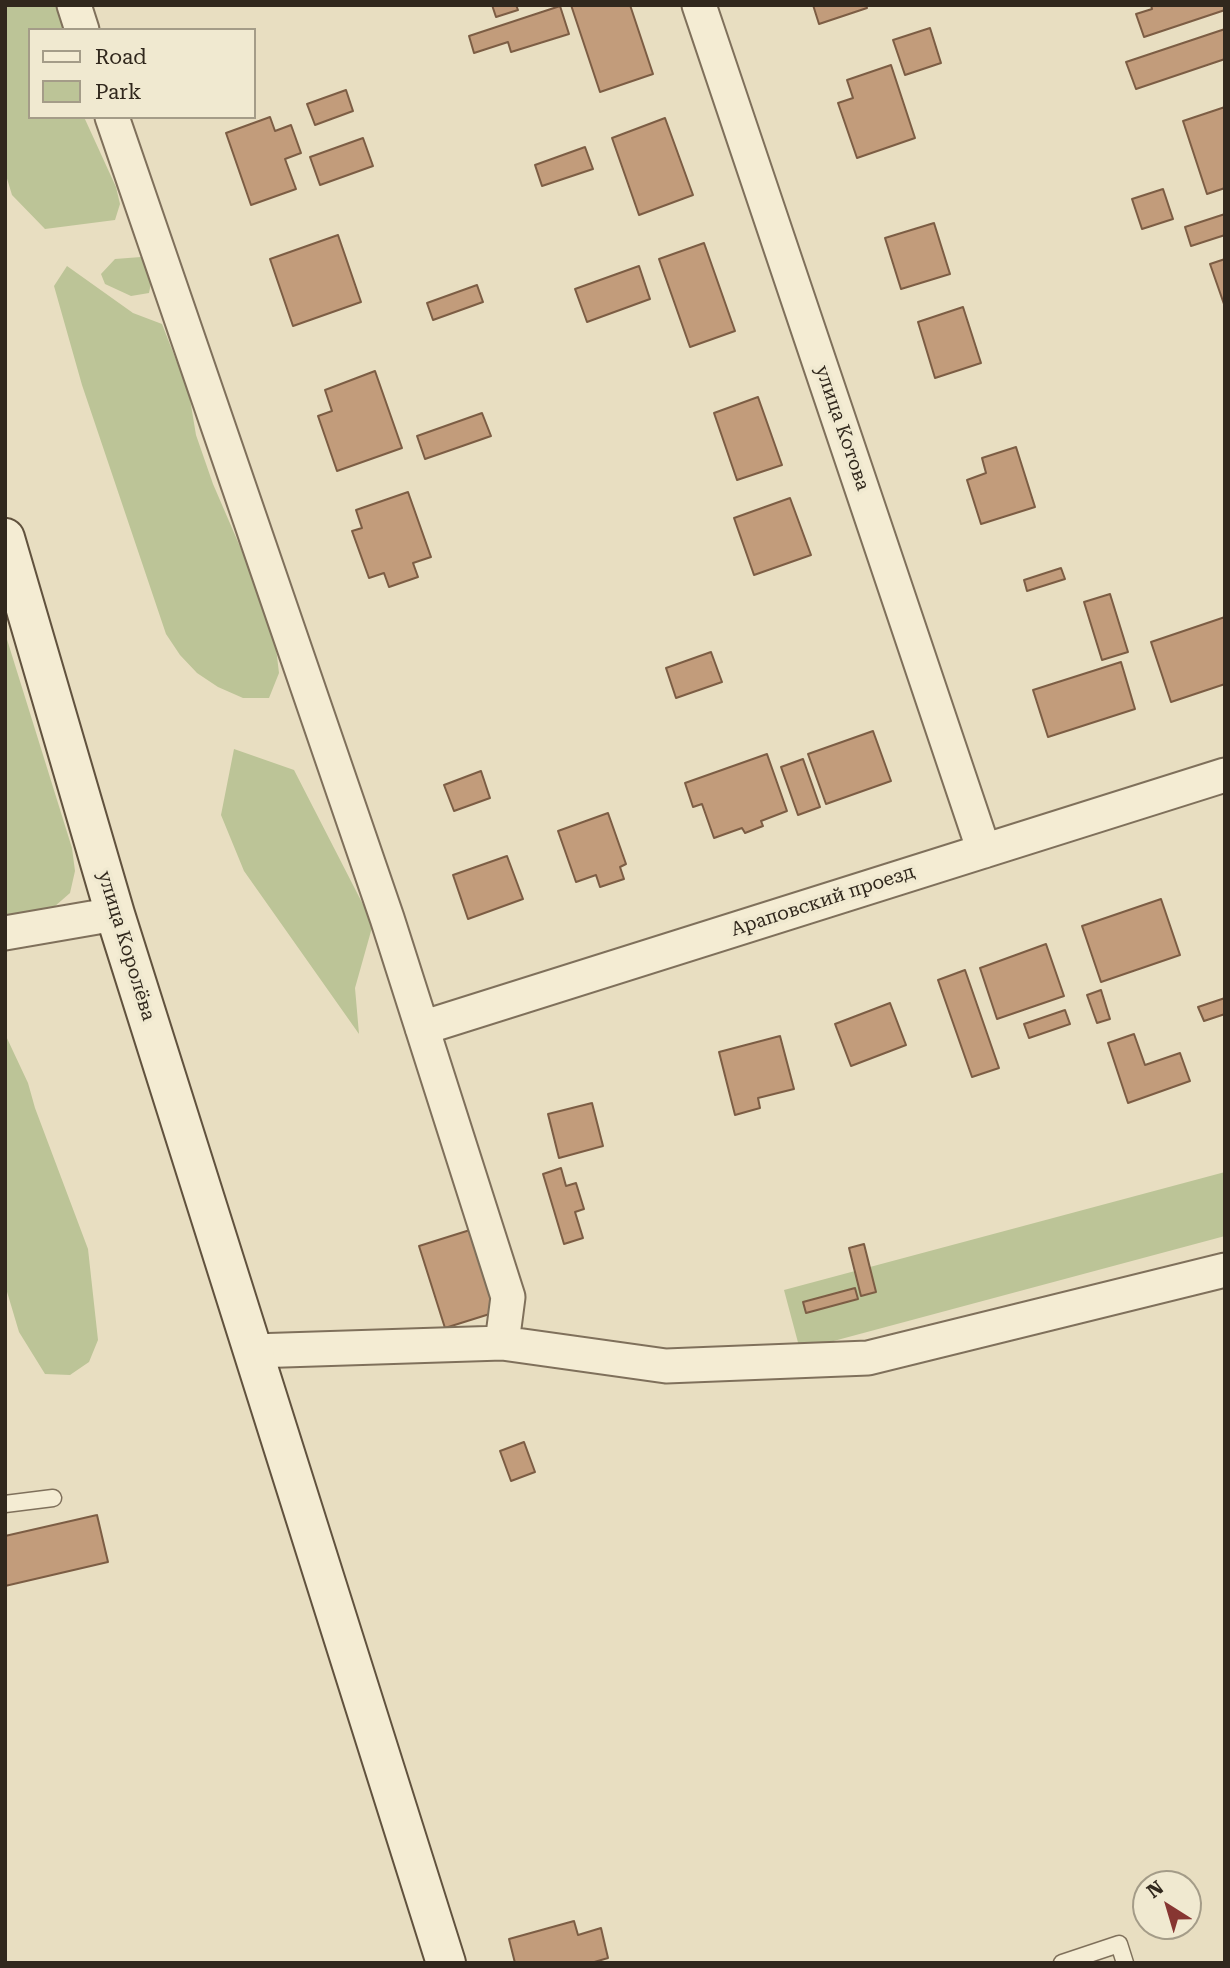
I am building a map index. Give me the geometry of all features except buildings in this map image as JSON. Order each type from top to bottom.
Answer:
[{"type":"main road","name":"улица Королёва","points":[[5,538],[115,914],[446,1963]]},
{"type":"street","points":[[74,5],[81,28]]},
{"type":"street","name":"улица Котова","points":[[699,5],[984,851]]},
{"type":"street","points":[[113,119],[387,918],[508,1297],[502,1343]]},
{"type":"street","name":"Араповский проезд","points":[[422,1028],[1225,775]]},
{"type":"street","points":[[5,933],[115,914]]},
{"type":"street","points":[[253,1352],[502,1343],[666,1366],[868,1358],[1225,1270]]},
{"type":"lane","points":[[5,1504],[53,1498]]},
{"type":"lane","points":[[1062,1963],[1119,1944],[1125,1963]]},
{"type":"green space","points":[[5,5],[58,5],[63,28],[28,28],[28,119],[85,119],[116,187],[120,204],[115,220],[45,229],[12,195],[5,172]]},
{"type":"green space","points":[[141,257],[151,283],[149,293],[131,296],[105,284],[101,274],[115,259]]},
{"type":"green space","points":[[67,266],[133,313],[162,324],[189,393],[196,435],[213,484],[273,623],[279,673],[269,698],[243,698],[218,687],[197,673],[180,655],[166,634],[82,385],[54,286]]},
{"type":"green space","points":[[5,633],[72,848],[75,871],[70,893],[54,907],[5,919]]},
{"type":"green space","points":[[234,749],[294,770],[373,924],[355,988],[359,1034],[244,871],[221,815]]},
{"type":"green space","points":[[5,1034],[28,1083],[88,1249],[98,1340],[89,1362],[70,1375],[45,1374],[19,1332],[5,1285]]},
{"type":"green space","points":[[1225,1172],[1225,1236],[800,1350],[784,1290]]}]
